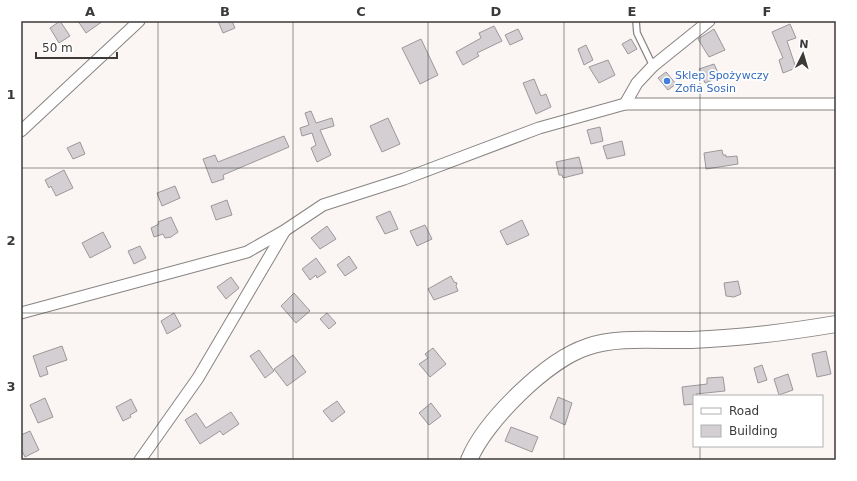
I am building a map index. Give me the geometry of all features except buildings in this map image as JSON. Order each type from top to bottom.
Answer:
[{"type":"street","points":[[21,131],[139,21]]},
{"type":"street","points":[[625,104],[637,83],[653,66],[709,21]]},
{"type":"street","points":[[21,313],[246,252],[284,231],[323,205],[404,179],[539,128],[625,104],[836,104]]},
{"type":"street","points":[[140,460],[198,378],[284,231]]},
{"type":"street","points":[[469,460],[482,435],[511,402],[552,366],[576,351],[588,346],[615,342],[734,336],[836,324]]},
{"type":"lane","points":[[636,21],[637,33],[653,66]]},
{"type":"place","name":"Sklep Spożywczy Zofia Sosin","points":[[667,81]]}]
